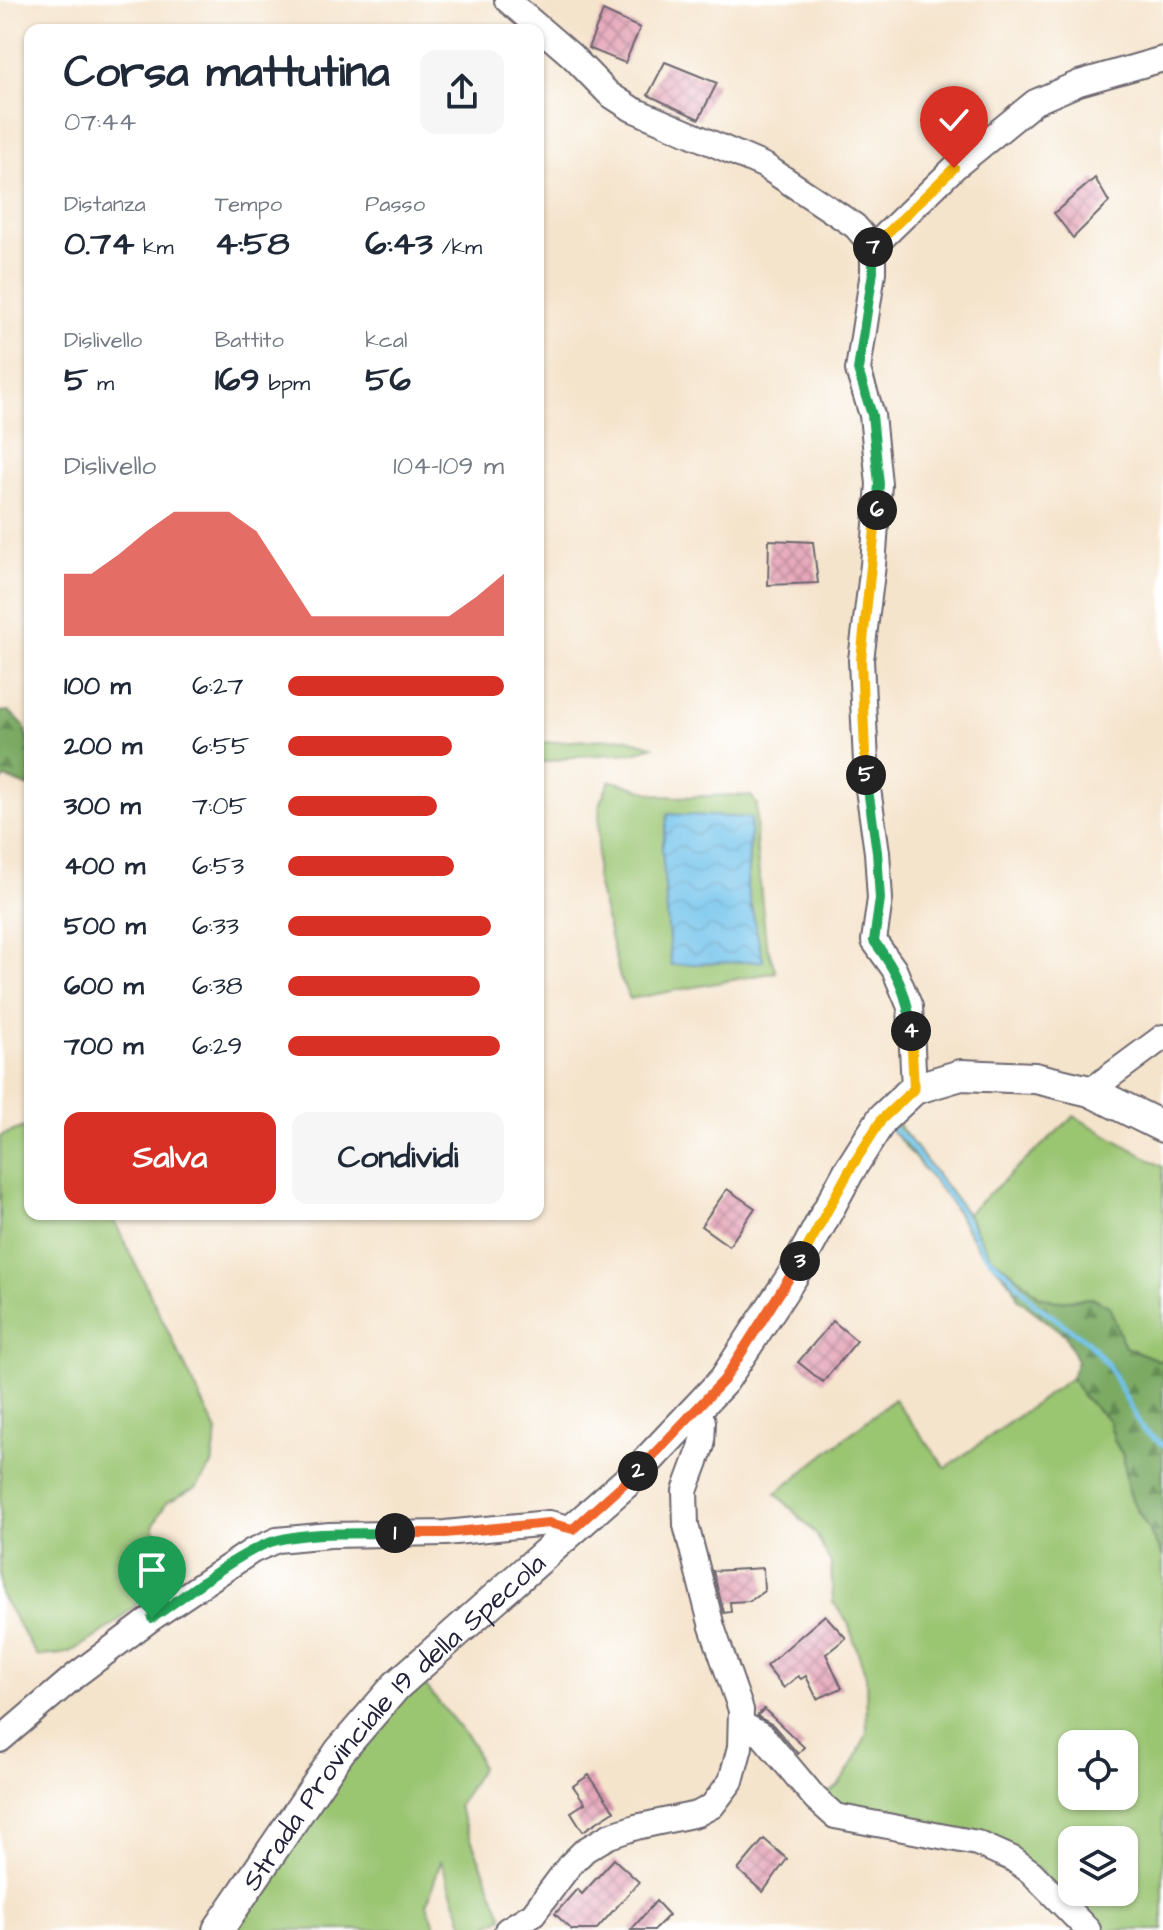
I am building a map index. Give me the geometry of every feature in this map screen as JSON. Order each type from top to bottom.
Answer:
[{"type":"main road","name":"Strada Provinciale 19 della Specola","points":[[218,1930],[340,1751],[396,1686],[631,1478],[724,1380],[793,1275],[849,1171],[882,1119],[914,1089],[961,1075],[1035,1078],[1090,1091],[1163,1127]]},
{"type":"street","points":[[507,0],[535,24]]},
{"type":"street","points":[[544,32],[609,94],[632,109],[765,166],[855,226],[873,247],[873,272],[858,370],[872,415],[879,484],[861,660],[862,721],[880,899],[874,941],[894,969],[910,1007],[914,1089]]},
{"type":"street","points":[[873,247],[954,168],[1035,102],[1079,83],[1163,59]]},
{"type":"street","points":[[1090,1091],[1163,1037]]},
{"type":"street","points":[[507,1930],[533,1914],[585,1850],[623,1831],[697,1814],[712,1806],[731,1781],[740,1747],[741,1710],[712,1627],[686,1525],[685,1491],[702,1445],[703,1421],[695,1411]]},
{"type":"street","points":[[0,1740],[76,1675],[152,1618],[252,1551],[277,1540],[330,1535],[445,1533],[549,1523],[573,1529]]},
{"type":"street","points":[[741,1724],[762,1735],[815,1798],[835,1816],[977,1843],[1013,1859],[1031,1872],[1088,1930]]},
{"type":"green space","points":[[9,711],[24,726],[24,785],[5,778],[0,783],[0,712]]},
{"type":"green space","points":[[625,738],[653,746],[634,753],[579,756],[544,762],[544,743]]},
{"type":"green space","points":[[610,781],[664,796],[751,796],[757,804],[756,845],[766,943],[776,972],[630,999],[620,978],[596,877],[600,802]],"holes":[[[668,815],[751,818],[747,888],[763,961]]]},
{"type":"green space","points":[[1074,1116],[1163,1167],[1163,1362],[1125,1347],[1109,1307],[1094,1298],[1055,1301],[1039,1296],[990,1256],[967,1214]]},
{"type":"green space","points":[[894,1119],[967,1214],[990,1256],[1039,1296],[1056,1301],[1093,1298],[1109,1306],[1125,1347],[1163,1362],[1163,1557],[1132,1500],[1124,1457],[1115,1442],[1109,1420],[1083,1397],[1071,1378],[1077,1361],[1065,1335],[1018,1299],[1013,1285],[978,1248],[949,1200],[887,1126]]},
{"type":"green space","points":[[24,1127],[24,1220],[114,1220],[217,1432],[212,1465],[197,1487],[166,1503],[153,1526],[162,1549],[179,1564],[98,1636],[57,1655],[37,1656],[0,1594],[0,1136]]},
{"type":"green space","points":[[1071,1378],[1083,1397],[1109,1420],[1115,1442],[1124,1457],[1132,1500],[1163,1557],[1163,1930],[1100,1930],[1076,1906],[1138,1906],[1138,1826],[1058,1826],[1058,1889],[1038,1869],[858,1812],[824,1796],[838,1786],[855,1760],[867,1732],[866,1676],[848,1623],[833,1602],[831,1564],[816,1534],[776,1493],[894,1399],[946,1468]]},
{"type":"green space","points":[[418,1677],[473,1744],[481,1768],[458,1807],[503,1917],[480,1930],[466,1930],[441,1861],[427,1904],[437,1930],[223,1930],[261,1873]]},
{"type":"water","points":[[668,814],[751,818],[747,888],[763,961],[671,965],[662,849]]},
{"type":"building","points":[[603,11],[640,28],[625,63],[588,48]]},
{"type":"building","points":[[665,62],[717,83],[699,119],[648,95]]},
{"type":"building","points":[[1095,178],[1109,202],[1073,238],[1054,213]]},
{"type":"building","points":[[769,540],[813,542],[818,583],[768,585]]},
{"type":"building","points":[[727,1189],[755,1208],[729,1246],[701,1226]]},
{"type":"building","points":[[833,1321],[857,1341],[823,1382],[798,1362]]},
{"type":"building","points":[[763,1568],[764,1591],[750,1601],[730,1602],[731,1612],[724,1613],[713,1571]]},
{"type":"building","points":[[825,1615],[846,1638],[826,1654],[842,1688],[817,1699],[806,1676],[801,1679],[798,1676],[784,1688],[766,1666]]},
{"type":"building","points":[[764,1709],[804,1747],[798,1754],[773,1725],[757,1716]]},
{"type":"building","points":[[589,1775],[614,1811],[583,1831],[571,1812],[585,1803],[573,1786]]},
{"type":"building","points":[[764,1839],[787,1859],[763,1892],[738,1870]]},
{"type":"building","points":[[614,1859],[639,1882],[596,1930],[572,1930],[555,1914],[577,1889],[582,1894]]},
{"type":"building","points":[[656,1901],[669,1915],[654,1930],[631,1930]]},
{"type":"waterway","points":[[891,1127],[906,1140],[959,1209],[986,1255],[1035,1304],[1087,1341],[1108,1365],[1143,1430],[1163,1445]]},
{"type":"route","points":[[152,1618],[252,1551],[277,1540],[330,1535],[445,1533],[549,1523],[573,1529],[631,1478],[724,1380],[793,1275],[849,1171],[882,1119],[914,1089],[910,1007],[894,969],[874,941],[880,899],[862,721],[861,660],[879,484],[872,415],[858,370],[873,272],[873,247],[954,168]]}]
